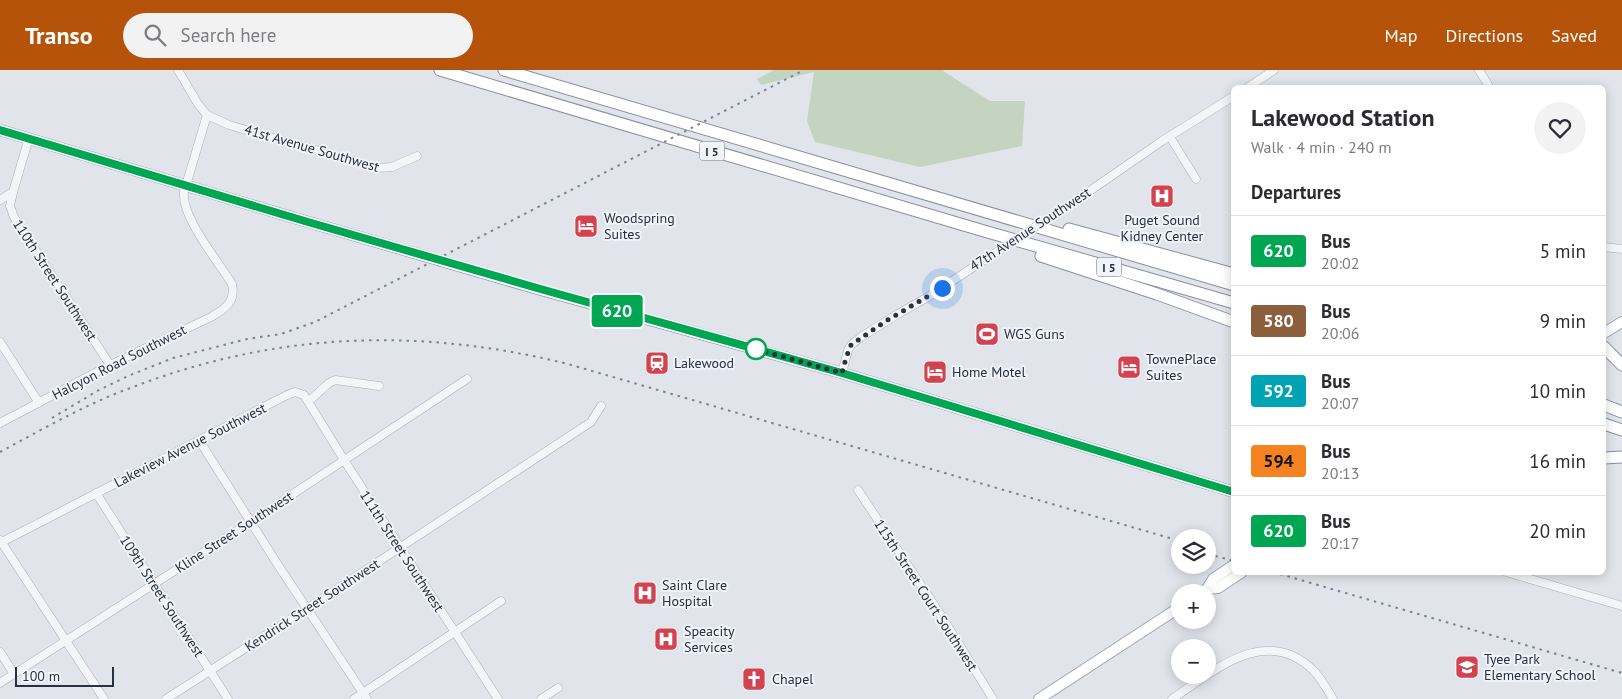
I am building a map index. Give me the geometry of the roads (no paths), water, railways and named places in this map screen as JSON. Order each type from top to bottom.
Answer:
[{"type":"highway","name":"I 5","points":[[440,70],[1231,303]]},
{"type":"highway","name":"I 5","points":[[504,70],[1231,284]]},
{"type":"highway","points":[[1001,216],[1060,226],[1231,273]]},
{"type":"highway","points":[[984,231],[1025,251],[1157,294],[1231,321]]},
{"type":"highway","points":[[1606,350],[1622,365]]},
{"type":"highway","points":[[1606,406],[1622,412]]},
{"type":"highway","points":[[1606,425],[1622,430]]},
{"type":"highway","points":[[1606,458],[1622,457]]},
{"type":"main road","points":[[0,130],[308,222],[842,373],[1231,491]]},
{"type":"main road","points":[[1606,333],[1622,322]]},
{"type":"main road","points":[[1210,584],[1213,579],[1231,568]]},
{"type":"main road","points":[[1216,588],[1238,575]]},
{"type":"main road","points":[[1045,698],[1171,613]]},
{"type":"street","points":[[178,70],[198,104],[207,115],[186,184]]},
{"type":"street","points":[[1252,85],[1274,70]]},
{"type":"street","points":[[1479,70],[1488,85]]},
{"type":"street","name":"47th Avenue Southwest","points":[[842,373],[848,350],[861,337],[928,297],[1231,98]]},
{"type":"street","name":"41st Avenue Southwest","points":[[207,115],[230,125],[378,168],[392,167],[417,156]]},
{"type":"street","points":[[1170,137],[1196,179]]},
{"type":"street","name":"110th Street Southwest","points":[[29,138],[10,206],[14,217],[110,365]]},
{"type":"street","name":"Halcyon Road Southwest","points":[[0,423],[110,365],[217,314],[230,304],[232,284],[186,210],[184,199],[186,184]]},
{"type":"street","points":[[0,200],[13,192]]},
{"type":"street","points":[[1606,247],[1622,249]]},
{"type":"street","points":[[0,342],[38,403]]},
{"type":"street","name":"Kline Street Southwest","points":[[0,683],[252,521],[467,379]]},
{"type":"street","points":[[309,401],[335,380],[379,386]]},
{"type":"street","name":"Lakeview Avenue Southwest","points":[[1,540],[291,393],[296,392],[304,395],[309,401]]},
{"type":"street","name":"111th Street Southwest","points":[[309,401],[344,460],[498,699]]},
{"type":"street","name":"Kendrick Street Southwest","points":[[166,699],[591,422],[601,406]]},
{"type":"street","points":[[200,440],[278,565],[365,696]]},
{"type":"street","name":"115th Street Court Southwest","points":[[858,490],[994,699]]},
{"type":"street","name":"109th Street Southwest","points":[[96,493],[228,699]]},
{"type":"street","points":[[1,540],[104,699]]},
{"type":"street","points":[[1516,575],[1622,606]]},
{"type":"street","points":[[354,699],[365,696],[501,602]]},
{"type":"street","points":[[1172,699],[1230,661],[1258,651],[1280,652],[1301,660],[1318,675],[1333,699]]},
{"type":"street","points":[[0,652],[14,674]]},
{"type":"street","points":[[541,699],[558,688]]},
{"type":"railway","points":[[52,418],[99,390],[173,358],[247,339],[281,334],[315,322],[804,70]]},
{"type":"railway","points":[[0,452],[98,401],[187,369],[241,355],[295,346],[349,341],[457,344],[512,352],[568,364],[1171,538]]},
{"type":"railway","points":[[1216,556],[1231,560]]},
{"type":"railway","points":[[1283,575],[1622,673]]},
{"type":"place","name":"Puget Sound Kidney Center","points":[[1162,196]]},
{"type":"place","name":"Woodspring Suites","points":[[586,226]]},
{"type":"place","name":"WGS Guns","points":[[987,334]]},
{"type":"place","name":"Lakewood","points":[[657,363]]},
{"type":"place","name":"TownePlace Suites","points":[[1129,367]]},
{"type":"place","name":"Home Motel","points":[[935,372]]},
{"type":"place","name":"Saint Clare Hospital","points":[[645,593]]},
{"type":"place","name":"Speacity Services","points":[[666,639]]},
{"type":"place","name":"Tyee Park Elementary School","points":[[1467,667]]},
{"type":"place","name":"Chapel","points":[[754,679]]}]
